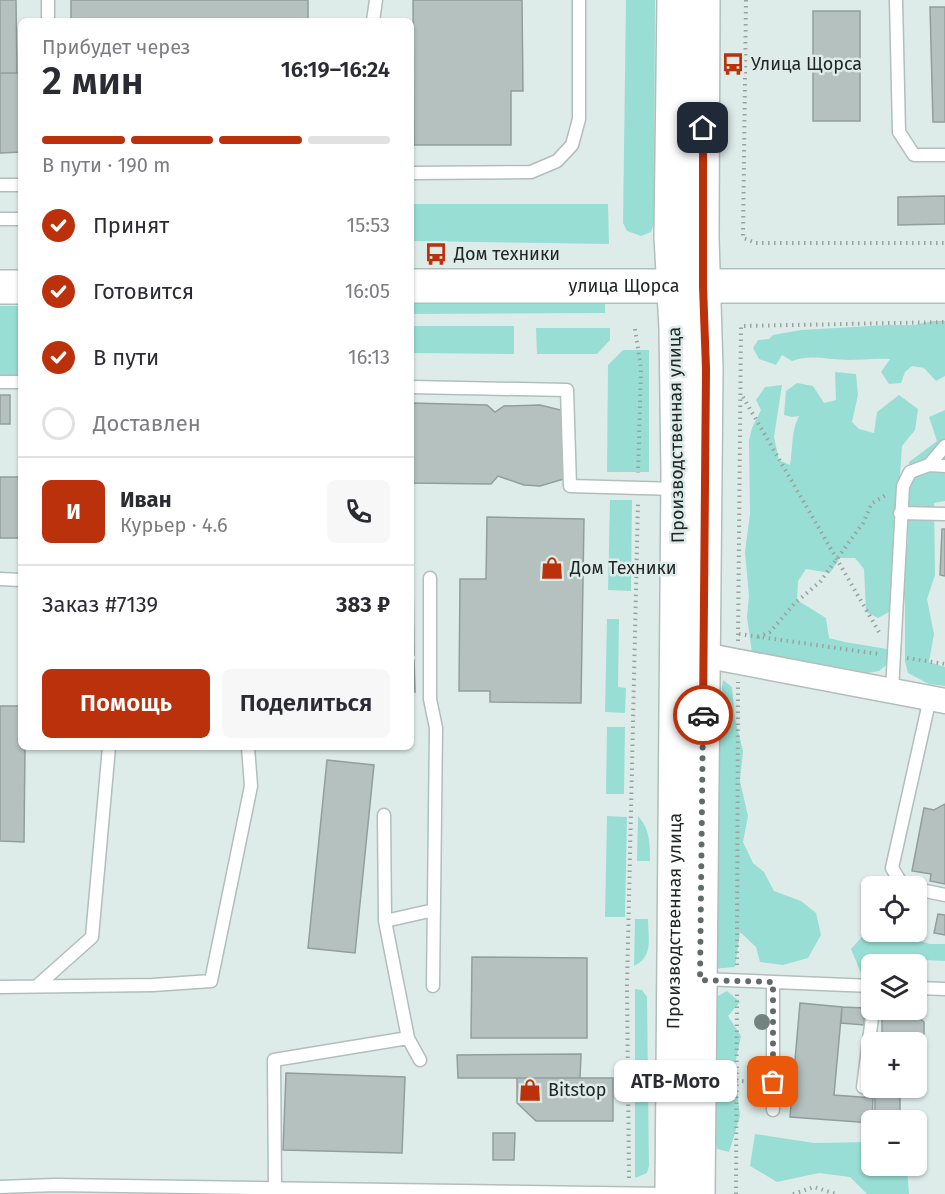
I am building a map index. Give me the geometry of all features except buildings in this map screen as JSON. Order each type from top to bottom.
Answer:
[{"type":"main road","name":"Производственная улица","points":[[674,0],[671,236],[688,286],[706,369],[698,1194]]},
{"type":"main road","name":"Производственная улица","points":[[672,1194],[678,490],[703,0]]},
{"type":"main road","name":"улица Щорса","points":[[414,286],[945,286]]},
{"type":"main road","points":[[0,287],[18,287]]},
{"type":"street","points":[[703,655],[937,699]]},
{"type":"lane","points":[[48,0],[48,18]]},
{"type":"lane","points":[[373,18],[376,0]]},
{"type":"lane","points":[[414,173],[531,172],[557,161],[572,145],[579,119],[579,0]]},
{"type":"lane","points":[[896,0],[899,132],[914,155],[945,155]]},
{"type":"lane","points":[[0,185],[18,185]]},
{"type":"lane","points":[[0,219],[18,219]]},
{"type":"lane","points":[[0,382],[18,382]]},
{"type":"lane","points":[[414,387],[567,390],[570,486],[678,490]]},
{"type":"lane","points":[[929,465],[945,446]]},
{"type":"lane","points":[[892,691],[903,486],[910,472],[929,465],[945,466]]},
{"type":"lane","points":[[900,513],[945,514]]},
{"type":"lane","points":[[430,578],[430,699],[436,728],[433,986]]},
{"type":"lane","points":[[0,579],[18,580]]},
{"type":"lane","points":[[897,876],[892,868],[937,699]]},
{"type":"lane","points":[[37,986],[92,937],[109,750]]},
{"type":"lane","points":[[0,987],[153,985],[211,981],[251,786],[248,750]]},
{"type":"lane","points":[[384,815],[385,921],[408,1038],[420,1060]]},
{"type":"lane","points":[[927,892],[945,895]]},
{"type":"lane","points":[[385,921],[434,910]]},
{"type":"lane","points":[[700,980],[861,986]]},
{"type":"lane","points":[[773,982],[773,1110]]},
{"type":"lane","points":[[927,988],[945,989]]},
{"type":"lane","points":[[275,1191],[274,1060],[408,1038]]},
{"type":"lane","points":[[0,1187],[55,1185],[275,1191],[666,1194]]},
{"type":"path","points":[[746,0],[743,238],[756,243],[945,243]]},
{"type":"path","points":[[629,1193],[627,986],[641,368],[635,329]]},
{"type":"path","points":[[742,394],[893,656]]},
{"type":"path","points":[[758,637],[770,632],[795,603],[820,582],[863,523],[872,503],[903,486]]},
{"type":"path","points":[[739,634],[945,664]]},
{"type":"path","points":[[736,1081],[756,1082]]},
{"type":"path","points":[[793,1194],[813,1187],[836,1194]]},
{"type":"shaded area","points":[[626,0],[655,0],[654,223],[651,232],[641,236],[627,231],[623,223]]},
{"type":"shaded area","points":[[414,204],[608,204],[609,244],[414,241]]},
{"type":"shaded area","points":[[605,299],[605,313],[414,314],[414,300]]},
{"type":"shaded area","points":[[0,306],[18,306],[18,378],[0,377]]},
{"type":"shaded area","points":[[945,321],[945,376],[936,381],[924,368],[912,366],[905,372],[901,383],[889,384],[881,372],[890,359],[813,358],[792,361],[782,355],[776,365],[759,359],[753,348],[758,340],[801,330],[914,325]]},
{"type":"shaded area","points":[[414,326],[514,326],[514,354],[414,353]]},
{"type":"shaded area","points":[[536,328],[610,328],[610,340],[597,354],[537,354]]},
{"type":"shaded area","points":[[623,350],[649,350],[649,472],[607,472],[608,365]]},
{"type":"shaded area","points":[[835,372],[856,374],[858,395],[852,422],[859,429],[874,433],[877,412],[899,395],[918,409],[915,430],[902,446],[891,611],[878,618],[866,612],[864,569],[855,558],[840,558],[830,573],[806,569],[798,581],[797,600],[826,618],[829,638],[887,649],[890,662],[879,671],[861,674],[752,653],[747,617],[749,596],[745,552],[750,514],[749,440],[761,410],[756,400],[765,387],[782,385],[774,437],[779,460],[790,465],[793,434],[799,416],[784,415],[786,391],[797,383],[813,386],[824,403],[836,400]]},
{"type":"shaded area","points":[[945,410],[945,501],[934,503],[935,575],[927,599],[934,634],[929,662],[945,667],[945,686],[929,684],[908,673],[905,661],[905,603],[902,579],[903,560],[908,543],[909,462],[937,441],[929,417]]},
{"type":"shaded area","points":[[610,500],[632,500],[631,591],[608,590]]},
{"type":"shaded area","points":[[607,619],[619,619],[618,687],[626,688],[625,713],[605,712]]},
{"type":"shaded area","points":[[723,680],[732,687],[735,719],[743,751],[740,781],[748,816],[743,842],[753,863],[764,872],[774,891],[801,901],[816,913],[821,935],[808,958],[783,965],[760,962],[756,947],[740,932],[735,967],[712,969],[712,747],[721,731],[720,703]]},
{"type":"shaded area","points":[[607,727],[625,727],[624,794],[606,794]]},
{"type":"shaded area","points":[[607,816],[627,817],[625,917],[605,917]]},
{"type":"shaded area","points":[[638,816],[647,831],[650,861],[637,861]]},
{"type":"shaded area","points":[[635,919],[648,919],[649,940],[645,958],[634,966]]},
{"type":"shaded area","points":[[861,938],[861,942],[945,944],[945,961],[927,960],[927,954],[861,954],[861,973],[851,949]]},
{"type":"shaded area","points":[[635,989],[642,990],[647,997],[649,1166],[647,1173],[635,1178]]},
{"type":"shaded area","points":[[727,991],[740,1002],[728,1016],[741,1036],[733,1074],[736,1081],[740,1116],[729,1152],[717,1149],[710,1117],[709,1001]]},
{"type":"shaded area","points":[[755,1134],[814,1143],[861,1142],[861,1176],[908,1176],[909,1194],[867,1194],[850,1177],[819,1173],[777,1182],[750,1166]]},
{"type":"way so far","points":[[703,715],[700,980],[773,982],[773,1082]]},
{"type":"place","name":"Улица Щорса","points":[[733,64]]},
{"type":"place","name":"Дом техники","points":[[436,254]]},
{"type":"place","name":"Дом Техники","points":[[552,568]]},
{"type":"place","name":"АТВ-Мото","points":[[773,1082]]},
{"type":"place","name":"Bitstop","points":[[530,1090]]},
{"type":"route","points":[[703,128],[703,286],[706,369],[703,715]]}]
